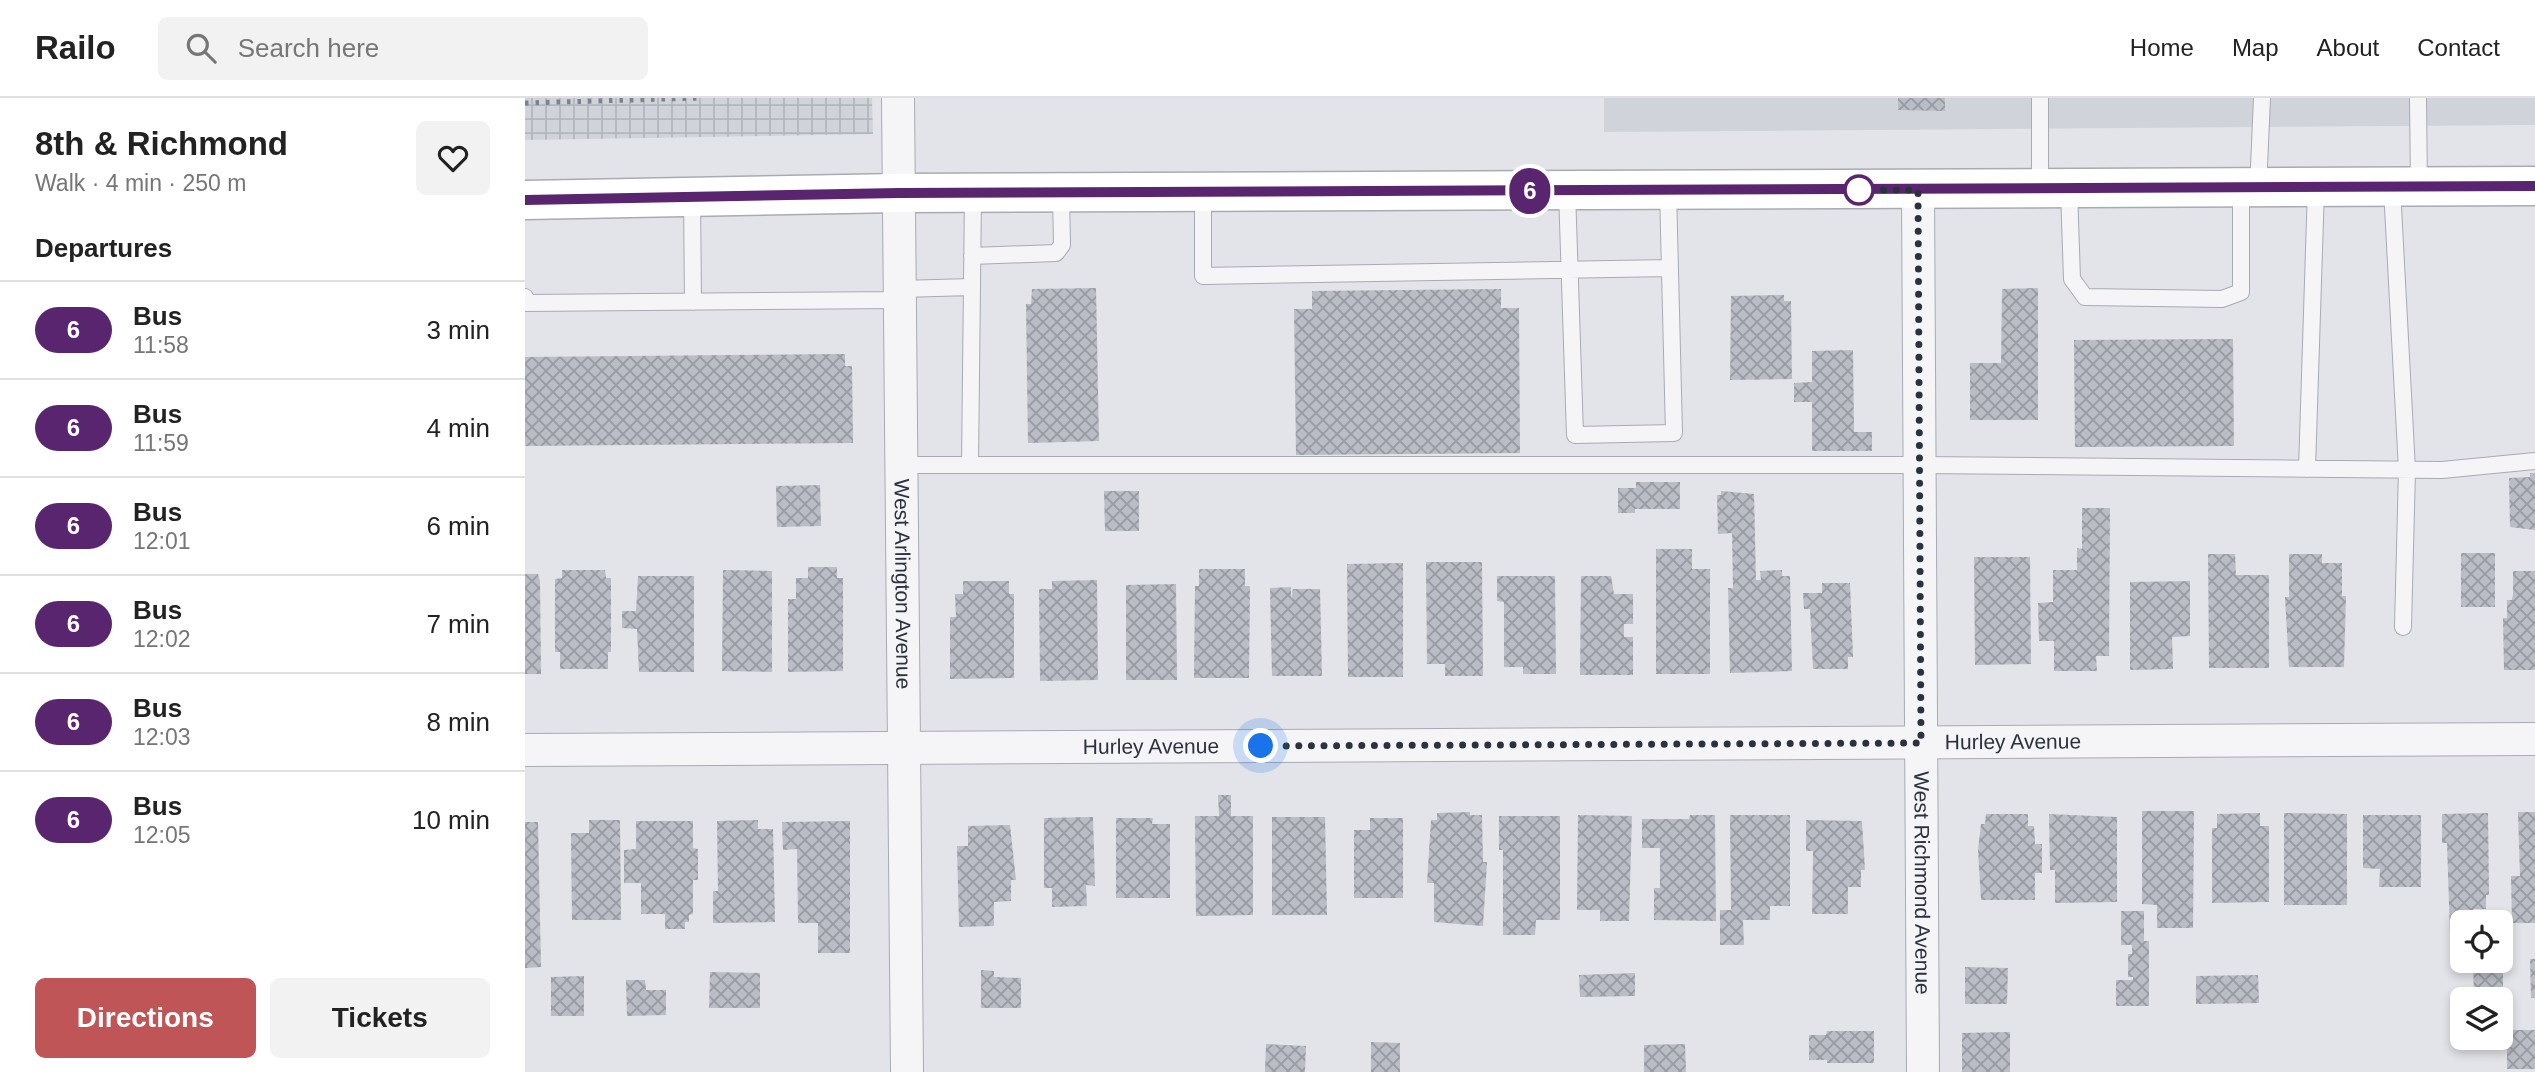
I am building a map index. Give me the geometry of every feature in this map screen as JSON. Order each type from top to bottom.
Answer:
[{"type":"main road","points":[[525,200],[899,193],[2535,186]]},
{"type":"street","name":"West Arlington Avenue","points":[[898,98],[907,1072]]},
{"type":"street","name":"West Richmond Avenue","points":[[1918,190],[1923,1072]]},
{"type":"street","name":"Hurley Avenue","points":[[525,750],[2535,739]]},
{"type":"lane","points":[[2040,98],[2054,190],[2072,279],[2085,297],[2221,299],[2241,292],[2250,189],[2262,98]]},
{"type":"lane","points":[[2403,627],[2407,470],[2406,188],[2418,98]]},
{"type":"lane","points":[[2307,468],[2316,188]]},
{"type":"lane","points":[[1567,191],[1575,435],[1674,433],[1668,190]]},
{"type":"lane","points":[[972,257],[1056,253],[1062,245],[1061,192]]},
{"type":"lane","points":[[1203,192],[1203,276],[1670,268]]},
{"type":"lane","points":[[970,466],[973,193]]},
{"type":"lane","points":[[692,197],[693,302]]},
{"type":"lane","points":[[525,297],[525,303],[693,302],[900,294],[972,287]]},
{"type":"lane","points":[[901,465],[1919,465],[2442,470],[2535,461]]},
{"type":"shaded area","points":[[525,98],[872,98],[873,134],[525,140]]},
{"type":"shaded area","points":[[1604,98],[2535,98],[2535,125],[1604,132]]},
{"type":"building","points":[[1898,98],[1945,98],[1945,111],[1898,110]]},
{"type":"building","points":[[1096,288],[1099,441],[1028,443],[1026,304],[1031,304],[1032,289]]},
{"type":"building","points":[[2038,288],[2038,420],[1970,420],[1970,363],[2001,363],[2002,289]]},
{"type":"building","points":[[1501,289],[1501,308],[1519,308],[1520,453],[1296,455],[1294,309],[1312,309],[1312,291]]},
{"type":"building","points":[[1784,295],[1784,301],[1791,301],[1792,379],[1730,380],[1731,296]]},
{"type":"building","points":[[2233,339],[2234,446],[2075,447],[2074,340]]},
{"type":"building","points":[[1853,350],[1854,432],[1872,432],[1872,451],[1812,451],[1812,402],[1794,402],[1794,383],[1812,382],[1812,351]]},
{"type":"building","points":[[845,354],[845,366],[852,366],[853,443],[525,446],[525,357]]},
{"type":"building","points":[[2530,473],[2535,473],[2535,530],[2510,527],[2509,478],[2530,477]]},
{"type":"building","points":[[1636,482],[1680,482],[1680,509],[1635,509],[1635,513],[1618,513],[1618,488],[1636,488]]},
{"type":"building","points":[[820,485],[821,526],[777,527],[776,486]]},
{"type":"building","points":[[1104,491],[1139,491],[1139,531],[1105,531]]},
{"type":"building","points":[[1721,491],[1754,494],[1756,580],[1761,580],[1760,571],[1782,570],[1782,576],[1790,576],[1792,671],[1730,673],[1728,588],[1733,588],[1732,533],[1718,534],[1717,495],[1721,495]]},
{"type":"building","points":[[2082,508],[2110,508],[2109,656],[2096,656],[2097,671],[2054,671],[2054,641],[2039,641],[2038,603],[2053,602],[2053,570],[2077,570],[2077,548],[2082,549]]},
{"type":"building","points":[[1656,549],[1692,549],[1692,569],[1710,569],[1710,674],[1656,674]]},
{"type":"building","points":[[2461,553],[2495,553],[2495,607],[2461,607]]},
{"type":"building","points":[[2208,554],[2235,554],[2236,575],[2269,575],[2269,668],[2209,668]]},
{"type":"building","points":[[2289,554],[2322,554],[2322,563],[2342,563],[2342,596],[2346,596],[2344,667],[2289,667],[2285,597],[2289,597]]},
{"type":"building","points":[[1974,557],[2030,557],[2031,664],[1975,665]]},
{"type":"building","points":[[1426,562],[1482,562],[1483,676],[1445,676],[1445,664],[1427,664]]},
{"type":"building","points":[[1403,563],[1403,677],[1348,677],[1347,564]]},
{"type":"building","points":[[808,567],[837,567],[837,578],[843,578],[843,671],[788,672],[788,599],[796,599],[796,578],[808,578]]},
{"type":"building","points":[[1199,569],[1245,569],[1245,586],[1250,586],[1249,678],[1194,678],[1195,586],[1199,586]]},
{"type":"building","points":[[562,570],[605,570],[606,578],[611,578],[611,652],[608,652],[608,669],[560,669],[560,652],[555,652],[555,579],[562,578]]},
{"type":"building","points":[[723,570],[772,571],[772,672],[722,671]]},
{"type":"building","points":[[2513,571],[2535,571],[2535,670],[2504,670],[2503,618],[2507,618],[2507,600],[2512,600]]},
{"type":"building","points":[[525,574],[538,574],[540,581],[541,674],[525,674]]},
{"type":"building","points":[[638,576],[694,576],[694,672],[639,672],[637,629],[622,628],[622,611],[636,611]]},
{"type":"building","points":[[1497,576],[1555,576],[1556,674],[1523,674],[1523,667],[1504,667],[1504,602],[1497,601]]},
{"type":"building","points":[[1581,576],[1611,576],[1614,594],[1633,594],[1633,624],[1624,624],[1624,637],[1633,637],[1633,675],[1580,675]]},
{"type":"building","points":[[1097,580],[1098,680],[1040,681],[1039,589],[1052,589],[1052,581]]},
{"type":"building","points":[[963,581],[1009,581],[1009,594],[1014,594],[1014,678],[950,679],[950,617],[956,617],[955,594],[963,594]]},
{"type":"building","points":[[2190,581],[2190,636],[2172,637],[2173,669],[2130,670],[2130,582]]},
{"type":"building","points":[[1822,583],[1850,583],[1853,657],[1848,657],[1848,669],[1813,669],[1810,609],[1804,609],[1803,593],[1822,593]]},
{"type":"building","points":[[1176,584],[1177,680],[1126,680],[1126,585]]},
{"type":"building","points":[[1291,587],[1291,600],[1293,589],[1320,589],[1322,676],[1272,676],[1270,588]]},
{"type":"building","points":[[1218,795],[1231,795],[1231,816],[1253,816],[1253,915],[1196,916],[1195,816],[1219,816]]},
{"type":"building","points":[[2142,811],[2194,811],[2193,928],[2157,928],[2157,905],[2142,904]]},
{"type":"building","points":[[1470,812],[1470,815],[1482,815],[1483,862],[1487,862],[1483,926],[1434,922],[1434,883],[1427,883],[1431,820],[1437,820],[1437,813]]},
{"type":"building","points":[[2518,812],[2535,812],[2535,923],[2513,923],[2511,876],[2520,876]]},
{"type":"building","points":[[2260,813],[2260,826],[2269,826],[2269,902],[2212,903],[2212,828],[2217,828],[2217,814]]},
{"type":"building","points":[[2284,813],[2347,814],[2347,905],[2284,905]]},
{"type":"building","points":[[2488,813],[2489,895],[2486,895],[2486,909],[2450,910],[2450,934],[2447,843],[2442,843],[2442,814]]},
{"type":"building","points":[[1986,814],[2028,814],[2028,826],[2034,826],[2035,844],[2042,844],[2042,873],[2035,873],[2035,900],[1981,900],[1978,850],[1981,824],[1985,824]]},
{"type":"building","points":[[2049,814],[2117,817],[2117,902],[2055,903],[2055,870],[2050,870]]},
{"type":"building","points":[[1578,815],[1632,816],[1629,921],[1600,921],[1600,910],[1577,910]]},
{"type":"building","points":[[1690,815],[1715,815],[1716,921],[1654,920],[1654,888],[1660,888],[1660,848],[1642,848],[1642,819],[1689,819]]},
{"type":"building","points":[[1730,815],[1790,815],[1790,906],[1770,906],[1770,920],[1743,920],[1744,945],[1720,945],[1720,910],[1731,910]]},
{"type":"building","points":[[2363,815],[2421,815],[2421,887],[2379,887],[2380,869],[2363,868]]},
{"type":"building","points":[[1499,816],[1560,816],[1560,920],[1536,920],[1535,935],[1503,935],[1503,850],[1499,850]]},
{"type":"building","points":[[1093,817],[1095,886],[1086,885],[1087,906],[1052,907],[1052,888],[1044,888],[1044,818]]},
{"type":"building","points":[[1272,817],[1325,817],[1327,915],[1272,915]]},
{"type":"building","points":[[1116,818],[1153,818],[1152,824],[1170,824],[1170,898],[1116,898]]},
{"type":"building","points":[[1370,818],[1403,818],[1403,898],[1354,898],[1354,830],[1370,830]]},
{"type":"building","points":[[589,820],[620,820],[621,920],[572,920],[571,833],[589,833]]},
{"type":"building","points":[[758,820],[758,829],[773,829],[775,922],[713,923],[713,891],[718,891],[717,821]]},
{"type":"building","points":[[1806,820],[1862,821],[1865,870],[1861,870],[1861,887],[1848,887],[1848,914],[1812,914],[1813,851],[1806,851]]},
{"type":"building","points":[[636,821],[693,821],[693,848],[698,849],[698,880],[693,880],[693,914],[689,915],[689,922],[685,922],[685,929],[665,929],[665,914],[641,914],[641,883],[624,883],[624,850],[636,849]]},
{"type":"building","points":[[850,821],[850,953],[818,953],[818,923],[798,923],[797,849],[783,850],[782,822]]},
{"type":"building","points":[[525,822],[538,822],[541,967],[525,968]]},
{"type":"building","points":[[1010,825],[1016,880],[1011,880],[1011,901],[994,902],[994,926],[959,927],[957,846],[968,846],[968,826]]},
{"type":"building","points":[[2121,911],[2144,911],[2144,941],[2149,941],[2149,1006],[2116,1006],[2116,980],[2133,980],[2133,977],[2128,977],[2128,954],[2132,954],[2132,945],[2121,945]]},
{"type":"building","points":[[2530,959],[2535,959],[2535,998],[2531,998]]},
{"type":"building","points":[[1965,967],[2008,968],[2007,1004],[1965,1004]]},
{"type":"building","points":[[981,970],[994,971],[994,977],[1021,978],[1021,1008],[981,1008]]},
{"type":"building","points":[[710,972],[760,973],[760,1008],[709,1008]]},
{"type":"building","points":[[1635,973],[1635,996],[1580,997],[1579,975]]},
{"type":"building","points":[[2473,973],[2503,973],[2503,987],[2474,987]]},
{"type":"building","points":[[2258,975],[2259,1003],[2196,1004],[2196,976]]},
{"type":"building","points":[[584,976],[584,1016],[551,1016],[551,977]]},
{"type":"building","points":[[626,980],[645,980],[646,990],[666,990],[666,1015],[627,1016]]},
{"type":"building","points":[[2513,1030],[2535,1030],[2535,1069],[2507,1069],[2507,1050],[2513,1050]]},
{"type":"building","points":[[1827,1031],[1874,1031],[1874,1063],[1827,1063],[1827,1060],[1809,1060],[1809,1035],[1826,1035]]},
{"type":"building","points":[[2010,1032],[2010,1072],[1962,1072],[1962,1033]]},
{"type":"building","points":[[1371,1042],[1400,1043],[1400,1072],[1371,1072]]},
{"type":"building","points":[[1266,1044],[1306,1046],[1305,1072],[1265,1072]]},
{"type":"building","points":[[1685,1044],[1686,1072],[1644,1072],[1644,1045]]},
{"type":"railway","points":[[525,103],[701,98]]},
{"type":"bus line","name":"6","points":[[525,200],[899,193],[2535,186]]},
{"type":"route","points":[[1261,746],[1921,743],[1918,190],[1859,190]]}]
